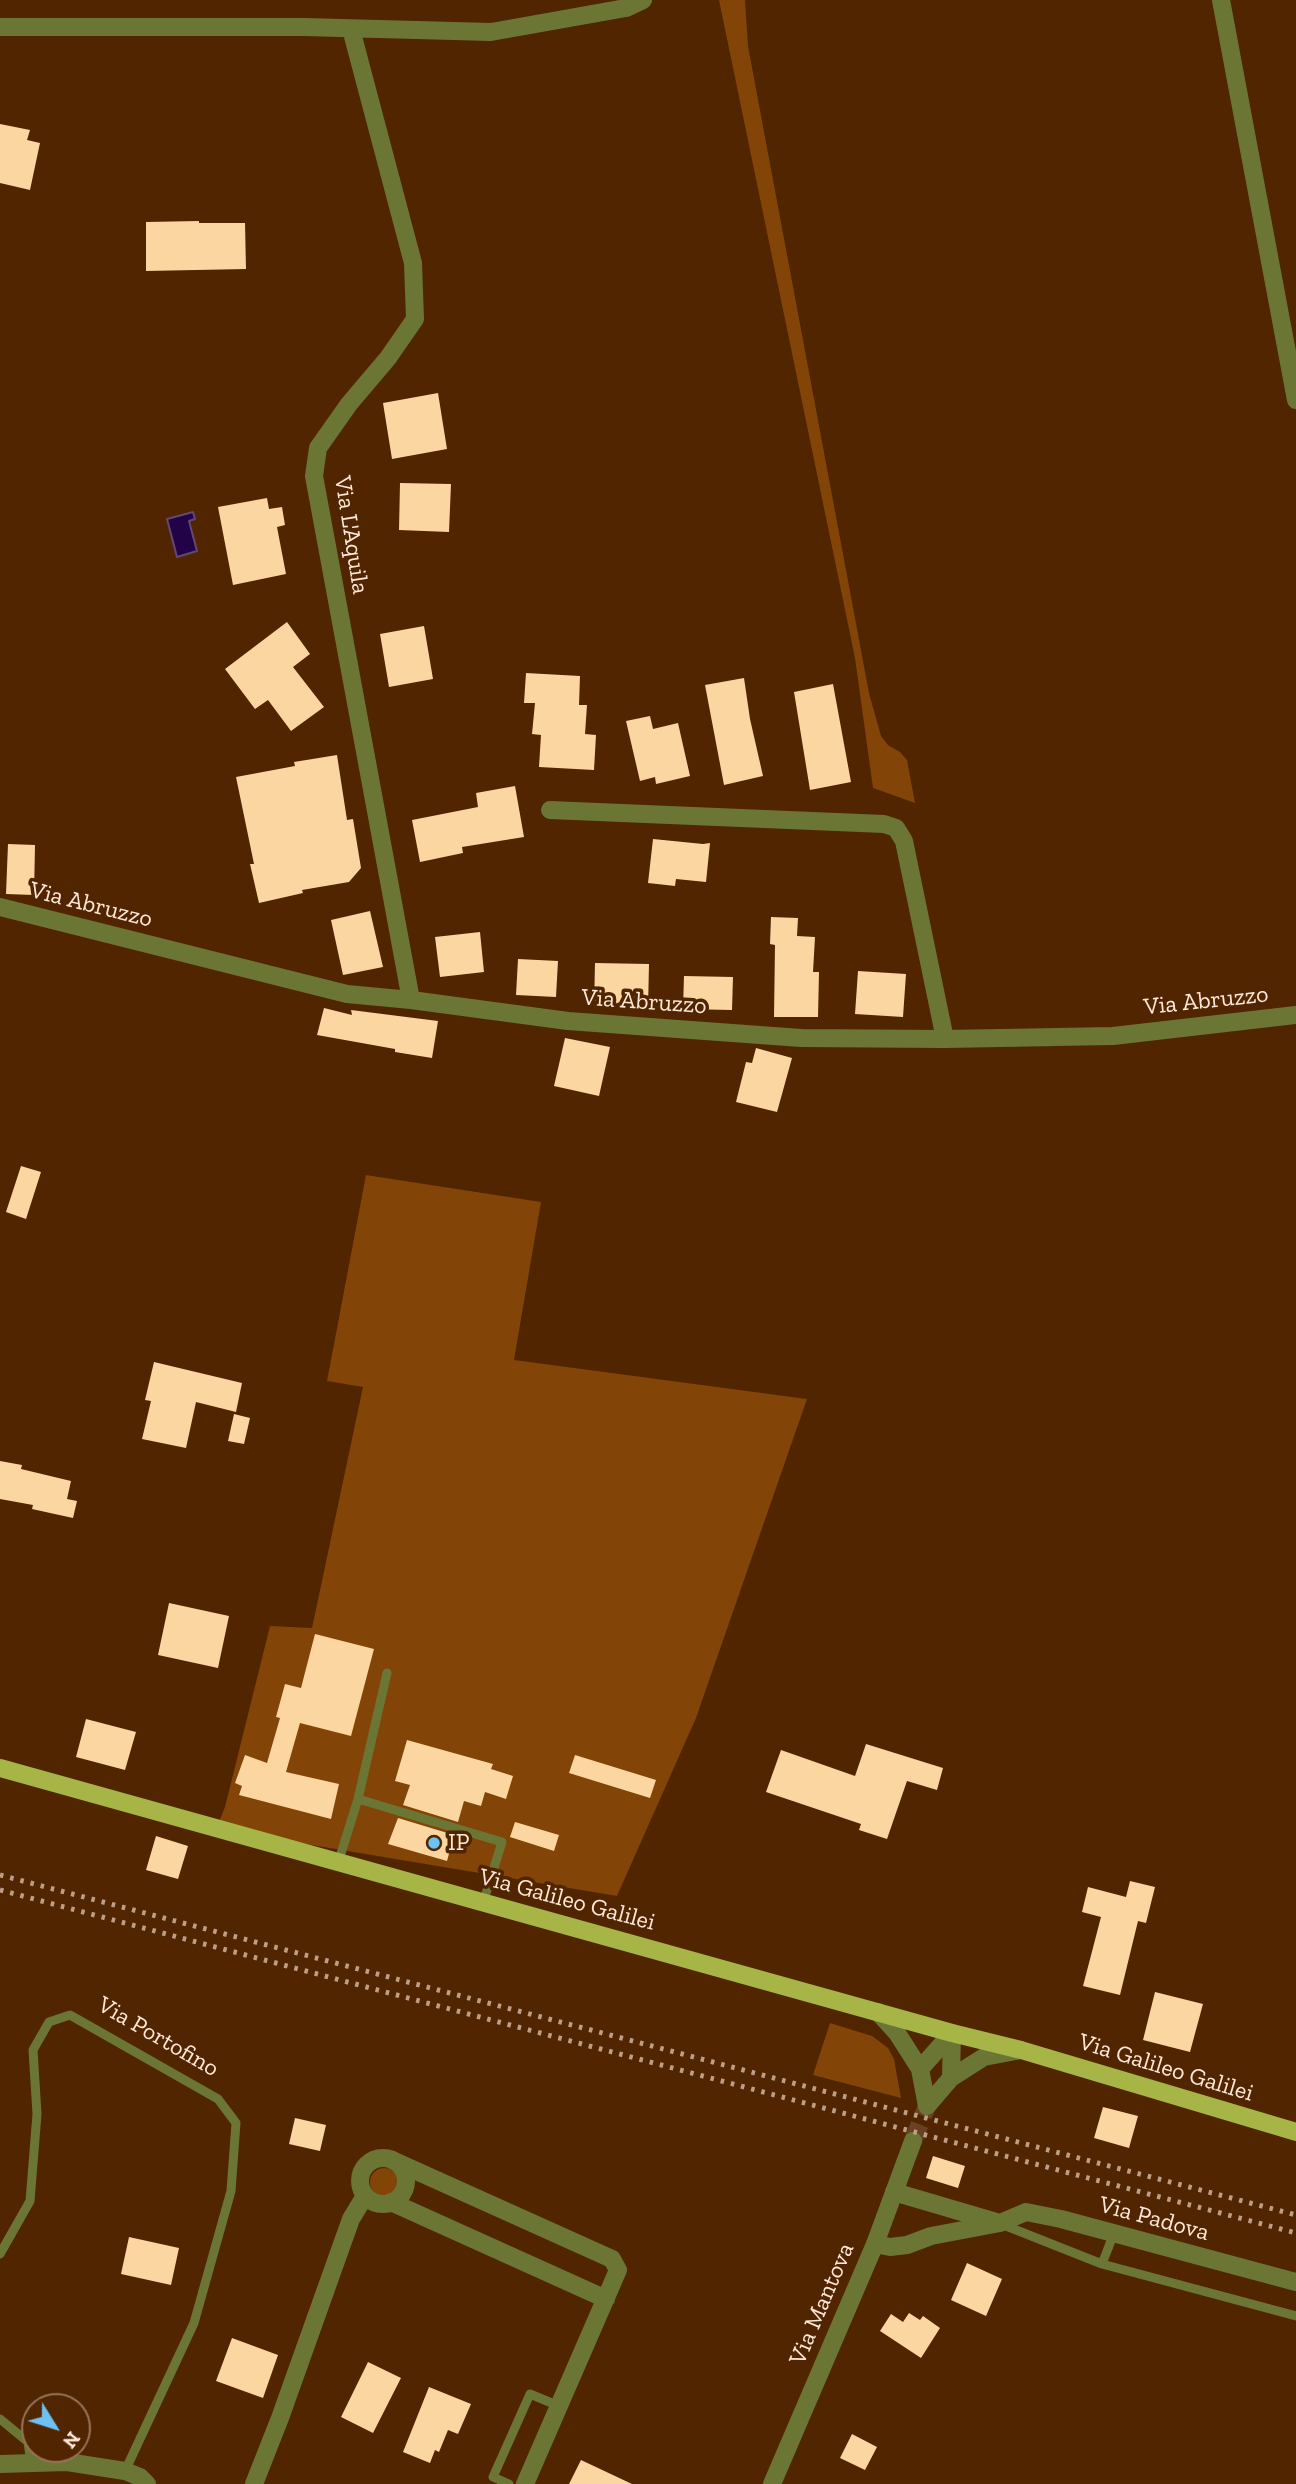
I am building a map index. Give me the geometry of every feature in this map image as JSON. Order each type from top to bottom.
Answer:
[{"type":"main road","name":"Via Galileo Galilei","points":[[0,1768],[1021,2050],[1296,2132]]},
{"type":"street","points":[[0,27],[79,25],[491,32],[626,8],[643,0]]},
{"type":"street","points":[[1220,0],[1296,400]]},
{"type":"street","name":"Via L'Aquila","points":[[351,29],[412,263],[415,319],[318,447],[314,476],[411,1000]]},
{"type":"street","points":[[550,810],[884,824],[896,828],[904,841],[945,1039]]},
{"type":"street","name":"Via Abruzzo","points":[[0,907],[347,994],[596,1023],[801,1038],[945,1039],[1113,1036],[1296,1015]]},
{"type":"street","points":[[878,2011],[897,2033],[920,2069],[927,2106],[951,2078],[984,2057],[1021,2050]]},
{"type":"street","points":[[920,2069],[952,2033]]},
{"type":"street","points":[[951,2078],[952,2033]]},
{"type":"street","name":"Via Mantova","points":[[772,2484],[874,2244],[913,2141]]},
{"type":"street","points":[[525,2484],[606,2299],[618,2270],[612,2259],[392,2160],[383,2157],[363,2168],[360,2182],[365,2196],[377,2203],[391,2202],[606,2299]]},
{"type":"street","points":[[391,2202],[402,2193],[406,2180],[402,2167],[392,2160]]},
{"type":"street","points":[[894,2192],[1000,2223]]},
{"type":"street","points":[[254,2484],[351,2219],[365,2196]]},
{"type":"street","name":"Via Padova","points":[[874,2244],[890,2247],[907,2245],[932,2236],[1000,2223],[1026,2212],[1296,2282]]},
{"type":"street","points":[[0,2464],[31,2463]]},
{"type":"street","points":[[73,2463],[125,2471],[140,2477],[147,2484]]},
{"type":"lane","points":[[338,1863],[358,1799],[387,1673]]},
{"type":"lane","points":[[358,1799],[502,1842],[483,1903]]},
{"type":"lane","name":"Via Portofino","points":[[0,2254],[30,2201],[37,2114],[33,2050],[50,2022],[70,2015],[218,2099],[236,2123],[231,2191],[194,2323],[125,2471]]},
{"type":"lane","points":[[1000,2223],[1102,2264],[1296,2316]]},
{"type":"lane","points":[[1102,2264],[1114,2233]]},
{"type":"lane","points":[[509,2484],[494,2477],[530,2394],[559,2406]]},
{"type":"lane","points":[[0,2419],[21,2436]]},
{"type":"shaded area","points":[[719,0],[745,0],[748,46],[869,693],[881,736],[907,760],[915,803],[873,788],[855,658]]},
{"type":"shaded area","points":[[193,512],[195,519],[189,521],[197,551],[177,557],[167,519]]},
{"type":"shaded area","points":[[366,1175],[541,1202],[514,1360],[807,1399],[696,1718],[617,1896],[216,1829],[225,1807],[270,1626],[312,1628],[363,1387],[327,1381]]},
{"type":"shaded area","points":[[830,2023],[872,2036],[888,2048],[894,2059],[901,2098],[813,2075]]},
{"type":"shaded area","points":[[384,2168],[394,2172],[398,2182],[394,2192],[384,2196],[374,2192],[370,2182],[374,2172]]},
{"type":"building","points":[[0,124],[30,130],[27,140],[40,143],[30,190],[0,183]]},
{"type":"building","points":[[146,222],[245,223],[246,269],[146,271]]},
{"type":"building","points":[[438,393],[447,449],[392,459],[383,403]]},
{"type":"building","points":[[400,483],[451,484],[449,532],[399,530]]},
{"type":"building","points":[[267,498],[269,509],[282,507],[285,525],[277,527],[286,574],[233,585],[218,507]]},
{"type":"building","points":[[287,622],[310,654],[293,667],[324,707],[291,731],[268,700],[255,709],[225,669]]},
{"type":"building","points":[[424,626],[433,679],[389,687],[380,634]]},
{"type":"building","points":[[526,673],[580,676],[579,705],[587,705],[585,734],[596,735],[594,770],[539,767],[541,735],[532,734],[535,703],[524,703]]},
{"type":"building","points":[[744,678],[763,776],[724,785],[705,685]]},
{"type":"building","points":[[833,684],[851,782],[810,790],[794,692]]},
{"type":"building","points":[[650,716],[653,729],[678,723],[690,776],[656,784],[655,777],[640,781],[626,721]]},
{"type":"building","points":[[337,755],[347,820],[353,819],[361,868],[349,882],[302,890],[303,893],[259,903],[236,777],[295,766],[294,762]]},
{"type":"building","points":[[515,786],[524,837],[462,847],[463,853],[420,862],[412,820],[478,807],[476,793]]},
{"type":"building","points":[[653,839],[710,843],[706,882],[676,879],[675,886],[648,883]]},
{"type":"building","points":[[8,844],[35,845],[34,895],[6,894]]},
{"type":"building","points":[[370,911],[383,967],[343,975],[331,920]]},
{"type":"building","points":[[771,917],[798,918],[797,936],[815,937],[813,972],[819,972],[818,1017],[774,1017],[775,945],[770,944]]},
{"type":"building","points":[[480,932],[484,972],[440,977],[435,937]]},
{"type":"building","points":[[518,959],[558,961],[556,997],[516,995]]},
{"type":"building","points":[[595,963],[649,964],[648,1009],[594,1008]]},
{"type":"building","points":[[858,971],[906,974],[903,1017],[855,1014]]},
{"type":"building","points":[[684,976],[733,977],[732,1010],[683,1009]]},
{"type":"building","points":[[324,1008],[352,1015],[351,1010],[438,1021],[432,1058],[317,1035]]},
{"type":"building","points":[[565,1038],[610,1047],[599,1096],[554,1086]]},
{"type":"building","points":[[756,1048],[792,1058],[777,1112],[736,1102],[746,1062],[752,1063]]},
{"type":"building","points":[[21,1166],[41,1172],[26,1219],[6,1212]]},
{"type":"building","points":[[154,1362],[242,1383],[236,1412],[196,1402],[186,1448],[142,1439],[151,1401],[145,1400]]},
{"type":"building","points":[[234,1414],[250,1418],[244,1444],[228,1441]]},
{"type":"building","points":[[0,1461],[22,1465],[21,1469],[71,1481],[67,1499],[77,1501],[73,1518],[32,1509],[33,1505],[0,1499]]},
{"type":"building","points":[[169,1603],[229,1616],[218,1668],[158,1655]]},
{"type":"building","points":[[315,1634],[374,1649],[351,1736],[300,1723],[286,1772],[339,1784],[331,1819],[239,1795],[242,1786],[235,1783],[245,1755],[267,1763],[280,1718],[276,1717],[285,1684],[301,1688]]},
{"type":"building","points":[[86,1719],[136,1732],[125,1770],[76,1757]]},
{"type":"building","points":[[407,1740],[493,1764],[491,1769],[513,1776],[506,1799],[485,1792],[481,1806],[464,1801],[458,1822],[403,1805],[410,1785],[395,1781]]},
{"type":"building","points":[[866,1744],[943,1768],[937,1790],[907,1781],[887,1839],[859,1830],[861,1824],[766,1792],[781,1750],[855,1776]]},
{"type":"building","points":[[575,1755],[656,1780],[650,1798],[569,1773]]},
{"type":"building","points":[[398,1818],[454,1835],[447,1861],[388,1844]]},
{"type":"building","points":[[515,1822],[559,1835],[554,1851],[510,1837]]},
{"type":"building","points":[[156,1836],[188,1846],[178,1879],[146,1870]]},
{"type":"building","points":[[1130,1881],[1155,1887],[1146,1923],[1138,1921],[1120,1995],[1083,1986],[1101,1917],[1082,1912],[1088,1887],[1126,1897]]},
{"type":"building","points":[[1155,1992],[1203,2004],[1190,2052],[1143,2040]]},
{"type":"building","points":[[1103,2107],[1138,2116],[1129,2148],[1094,2138]]},
{"type":"building","points":[[295,2118],[326,2125],[320,2151],[289,2144]]},
{"type":"building","points":[[933,2156],[965,2166],[958,2188],[926,2178]]},
{"type":"building","points":[[129,2237],[179,2248],[171,2285],[121,2274]]},
{"type":"building","points":[[967,2263],[1002,2279],[986,2316],[951,2300]]},
{"type":"building","points":[[909,2313],[920,2320],[923,2316],[940,2328],[921,2358],[880,2331],[891,2314],[903,2322]]},
{"type":"building","points":[[232,2338],[278,2355],[263,2398],[216,2381]]},
{"type":"building","points":[[368,2362],[401,2378],[373,2433],[341,2417]]},
{"type":"building","points":[[429,2387],[471,2404],[458,2434],[448,2430],[439,2452],[435,2450],[430,2463],[403,2452]]},
{"type":"building","points":[[852,2434],[877,2447],[865,2470],[840,2458]]},
{"type":"building","points":[[581,2460],[632,2484],[569,2484]]},
{"type":"tunnel","points":[[913,2141],[927,2106]]},
{"type":"railway","points":[[0,1875],[1296,2215]]},
{"type":"railway","points":[[0,1890],[1296,2233]]},
{"type":"place","name":"IP","points":[[434,1843]]}]
